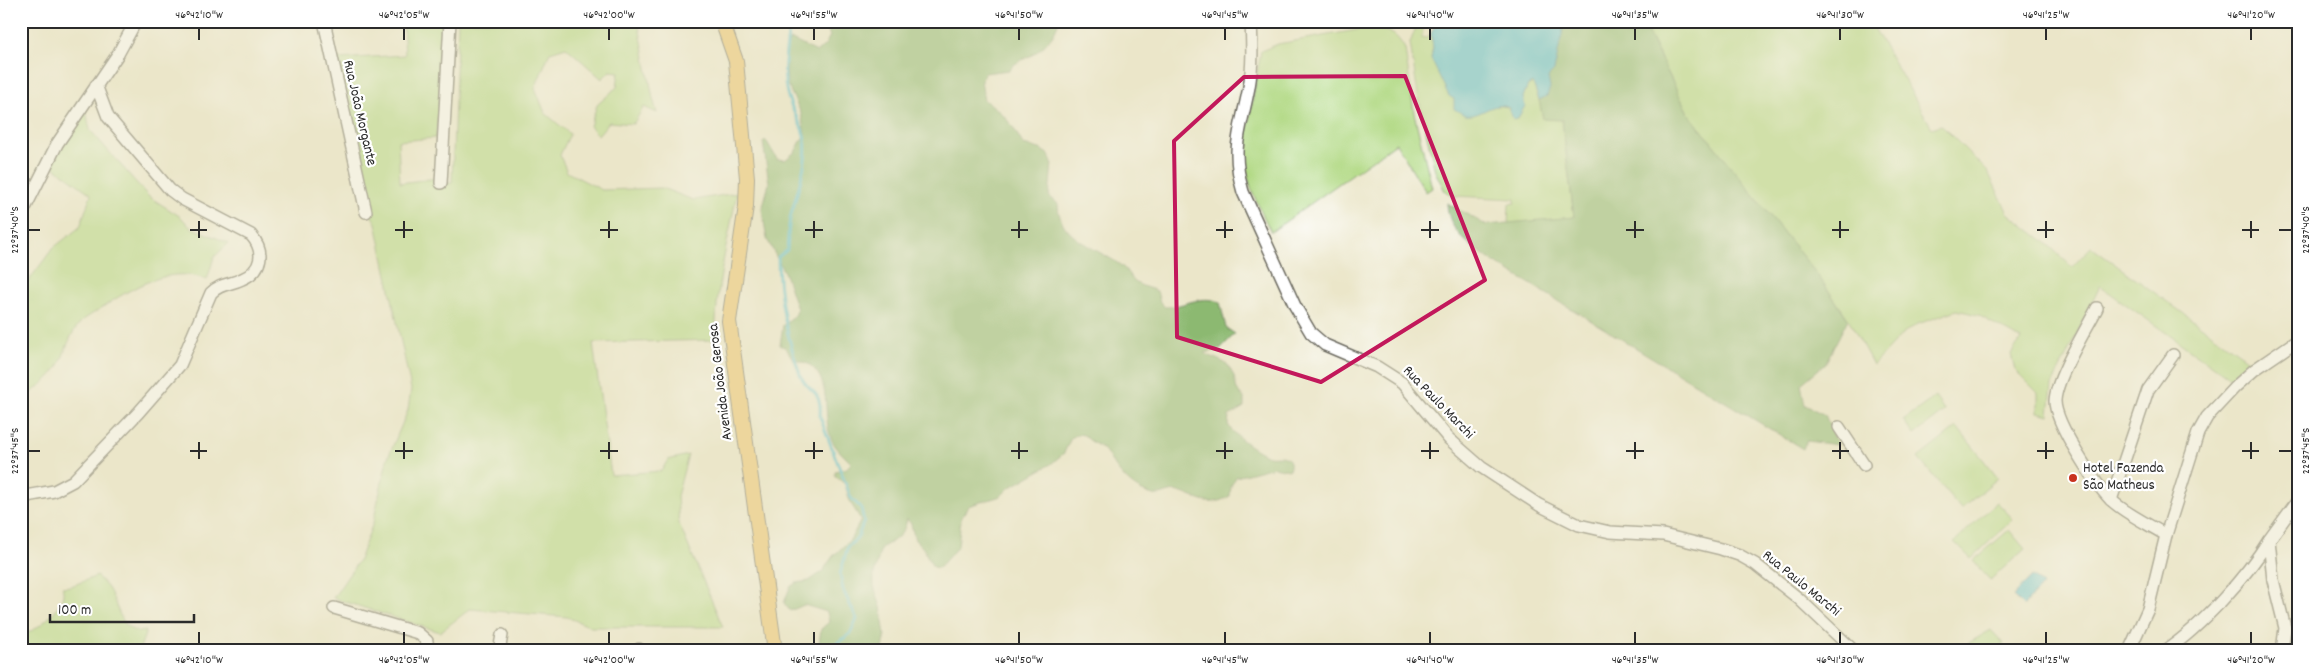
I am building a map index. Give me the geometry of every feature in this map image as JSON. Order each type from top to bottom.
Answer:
[{"type":"main road","name":"Avenida João Gerosa","points":[[722,21],[736,61],[747,178],[746,206],[729,321],[775,651]]},
{"type":"street","points":[[21,216],[57,144],[118,54],[136,21]]},
{"type":"street","name":"Rua João Morgante","points":[[324,21],[366,212]]},
{"type":"street","points":[[441,183],[450,21]]},
{"type":"street","name":"Rua Paulo Marchi","points":[[1251,21],[1249,86],[1236,148],[1238,174],[1243,192],[1295,306],[1311,333],[1325,345],[1377,367],[1402,383],[1449,439],[1512,489],[1539,505],[1580,525],[1610,532],[1663,536],[1722,549],[1739,555],[1755,564],[1798,598],[1854,651]]},
{"type":"street","points":[[21,497],[54,491],[73,481],[138,413],[180,365],[211,293],[217,286],[242,280],[251,274],[256,268],[261,252],[251,235],[182,200],[158,179],[108,117],[96,85]]},
{"type":"street","points":[[2097,308],[2059,384],[2055,400],[2056,412],[2082,459],[2111,500],[2166,535]]},
{"type":"street","points":[[2129,651],[2148,608],[2166,535],[2193,446],[2207,417],[2254,370],[2298,340]]},
{"type":"street","points":[[2111,500],[2148,390],[2173,355]]},
{"type":"street","points":[[1839,427],[1864,465]]},
{"type":"street","points":[[2165,651],[2178,642],[2215,606],[2260,555],[2298,500]]},
{"type":"street","points":[[2269,540],[2273,580],[2284,628],[2282,651]]},
{"type":"street","points":[[334,608],[418,633],[427,642],[428,651]]},
{"type":"street","points":[[499,651],[502,635]]},
{"type":"highlighted area","points":[[1405,76],[1485,280],[1321,382],[1177,337],[1174,141],[1244,77]]},
{"type":"green space","points":[[403,21],[446,21],[436,138],[398,141],[400,183],[437,178],[437,186],[452,182],[458,21],[638,21],[657,113],[644,107],[633,124],[609,122],[598,135],[590,126],[597,105],[617,87],[619,72],[610,71],[602,79],[566,47],[550,52],[535,88],[545,113],[570,134],[560,155],[567,172],[602,190],[662,188],[693,200],[737,193],[719,285],[716,340],[593,343],[611,475],[661,471],[668,460],[688,455],[677,496],[679,524],[723,627],[591,627],[567,617],[470,609],[440,632],[333,598],[359,560],[373,523],[387,460],[408,410],[411,389],[376,223],[368,210],[338,59],[405,55]]},
{"type":"green space","points":[[824,21],[1059,21],[1049,40],[1037,52],[1017,63],[1009,70],[985,73],[981,80],[984,100],[996,108],[1007,120],[1023,145],[1040,149],[1049,155],[1052,163],[1049,196],[1058,204],[1060,217],[1065,227],[1073,235],[1115,261],[1124,268],[1135,282],[1157,291],[1160,302],[1165,307],[1206,299],[1220,302],[1226,328],[1235,334],[1219,350],[1204,353],[1227,364],[1234,376],[1237,390],[1244,398],[1244,407],[1229,416],[1228,424],[1234,433],[1259,451],[1269,456],[1287,458],[1290,462],[1289,470],[1274,467],[1236,477],[1231,486],[1230,496],[1215,502],[1204,502],[1176,491],[1153,495],[1140,490],[1130,483],[1101,447],[1084,435],[1078,434],[1071,438],[1064,453],[1051,464],[1009,488],[1001,496],[968,506],[961,519],[958,546],[939,568],[933,567],[923,548],[915,540],[911,524],[907,519],[901,534],[881,548],[874,574],[874,586],[881,607],[885,636],[883,651],[818,651],[821,629],[829,622],[827,612],[804,605],[790,611],[784,603],[790,587],[796,583],[809,581],[822,572],[833,556],[850,540],[861,520],[850,502],[845,484],[835,476],[835,471],[847,468],[851,463],[831,439],[824,389],[821,381],[811,366],[793,359],[786,348],[780,345],[783,325],[796,314],[797,309],[785,274],[767,239],[762,210],[769,183],[763,142],[765,140],[767,142],[777,159],[785,160],[795,152],[805,134],[801,113],[787,84],[785,53],[789,41],[792,40],[817,52],[825,45],[830,36]]},
{"type":"green space","points":[[1565,21],[1642,21],[1688,113],[1819,277],[1848,319],[1825,364],[1801,384],[1805,405],[1825,415],[1838,445],[1806,441],[1803,449],[1489,259],[1460,236],[1455,229],[1448,213],[1447,203],[1486,225],[1574,217],[1562,120],[1543,119],[1539,100],[1547,96],[1548,77]]},
{"type":"green space","points":[[1642,21],[1870,21],[1932,128],[1941,125],[1988,172],[2008,213],[2045,242],[2072,267],[2091,247],[2251,362],[2231,379],[2100,286],[2052,385],[2049,415],[2038,412],[2038,393],[2015,370],[2011,354],[2021,339],[1978,315],[1957,310],[1918,324],[1903,333],[1873,365],[1849,320],[1819,277],[1688,113]]},
{"type":"green space","points":[[1418,22],[1425,23],[1421,37],[1427,38],[1431,33],[1433,48],[1431,59],[1454,99],[1474,114],[1491,107],[1500,106],[1509,108],[1510,113],[1523,97],[1528,85],[1533,83],[1539,100],[1562,120],[1574,217],[1508,225],[1509,204],[1515,203],[1515,199],[1454,196],[1445,191],[1435,171],[1418,95],[1410,43]]},
{"type":"green space","points":[[1362,29],[1387,31],[1397,37],[1405,49],[1414,113],[1432,188],[1426,192],[1396,143],[1271,232],[1249,182],[1244,149],[1261,51],[1278,44]]},
{"type":"green space","points":[[86,111],[90,130],[148,196],[181,217],[190,227],[229,243],[214,257],[207,280],[190,275],[174,275],[158,279],[126,293],[83,320],[71,336],[59,365],[51,375],[21,401],[21,291],[53,248],[80,227],[91,194],[51,165],[68,132]]},
{"type":"green space","points":[[1935,397],[1945,411],[1914,435],[1903,420]]},
{"type":"green space","points":[[1957,427],[1998,478],[1961,509],[1918,458]]},
{"type":"green space","points":[[1997,502],[2013,519],[1971,559],[1954,542]]},
{"type":"green space","points":[[2009,530],[2025,549],[1990,580],[1973,561]]},
{"type":"green space","points":[[97,576],[108,588],[125,624],[137,631],[146,631],[139,651],[21,651],[21,635],[35,629],[56,609],[63,594],[62,587],[71,586]]},
{"type":"green space","points":[[1991,630],[2004,644],[1992,651],[1962,651],[1960,648]]},
{"type":"water","points":[[1438,21],[1565,21],[1554,71],[1548,77],[1550,88],[1547,96],[1539,100],[1533,83],[1528,85],[1523,97],[1525,106],[1518,118],[1513,119],[1509,108],[1503,106],[1493,107],[1471,115],[1465,115],[1454,109],[1454,99],[1449,96],[1431,59],[1433,48],[1431,33]]},
{"type":"water","points":[[2032,576],[2043,585],[2023,606],[2013,596]]},
{"type":"waterway","points":[[789,21],[785,68],[786,87],[790,102],[802,129],[806,149],[803,169],[790,219],[787,250],[778,257],[782,301],[787,331],[800,374],[803,381],[817,395],[820,417],[851,498],[861,508],[864,521],[857,539],[848,546],[840,574],[843,590],[857,619],[850,634],[834,645],[835,651]]},
{"type":"place","name":"Hotel Fazenda São Matheus","points":[[2073,478]]}]
